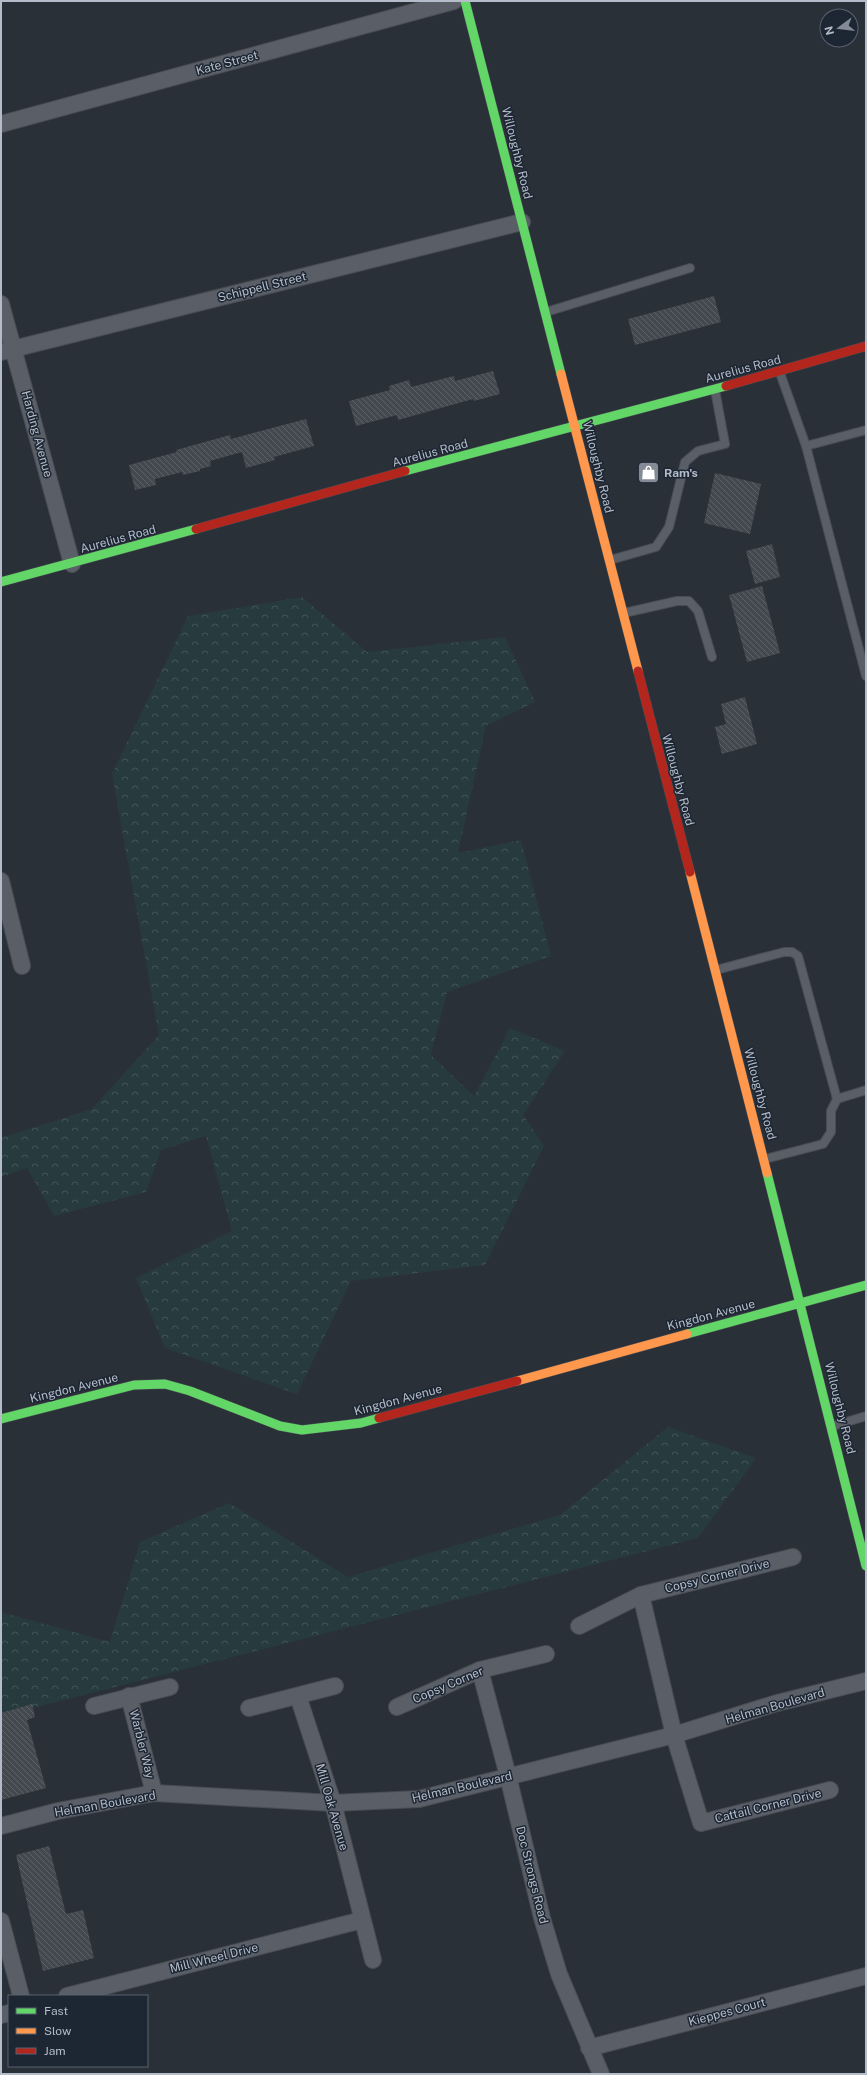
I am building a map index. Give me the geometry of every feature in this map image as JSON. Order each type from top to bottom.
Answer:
[{"type":"street","name":"Kate Street","points":[[1,124],[454,1]]},
{"type":"street","name":"Willoughby Road","points":[[465,1],[716,970],[832,1427],[857,1519],[866,1566]]},
{"type":"street","name":"Schippell Street","points":[[7,351],[522,222]]},
{"type":"street","name":"Harding Avenue","points":[[1,304],[7,351],[72,564]]},
{"type":"street","name":"Aurelius Road","points":[[1,582],[72,564],[575,425],[779,372],[866,346]]},
{"type":"street","points":[[1,881],[22,966]]},
{"type":"street","name":"Kingdon Avenue","points":[[1,1419],[134,1385],[165,1384],[190,1391],[280,1426],[302,1430],[361,1423],[866,1285]]},
{"type":"street","name":"Copsy Corner Drive","points":[[579,1626],[641,1595],[793,1557]]},
{"type":"street","points":[[641,1595],[674,1735]]},
{"type":"street","name":"Copsy Corner","points":[[397,1707],[480,1670],[546,1654]]},
{"type":"street","name":"Doc Strongs Road","points":[[480,1670],[508,1776],[542,1918],[554,1960],[601,2074]]},
{"type":"street","name":"Helman Boulevard","points":[[1,1826],[58,1811],[154,1793],[333,1803],[419,1799],[674,1735],[778,1704],[866,1681]]},
{"type":"street","points":[[249,1708],[335,1686]]},
{"type":"street","points":[[94,1706],[129,1696],[170,1687]]},
{"type":"street","name":"Warbler Way","points":[[129,1696],[154,1793]]},
{"type":"street","name":"Mill Oak Avenue","points":[[298,1696],[333,1803],[373,1960]]},
{"type":"street","name":"Cattail Corner Drive","points":[[674,1735],[701,1823],[830,1790]]},
{"type":"street","name":"Mill Wheel Drive","points":[[71,1995],[362,1920]]},
{"type":"street","points":[[1,1921],[21,1995]]},
{"type":"street","name":"Kieppes Court","points":[[589,2048],[866,1976]]},
{"type":"lane","points":[[546,312],[690,268]]},
{"type":"lane","points":[[779,372],[806,446],[866,676]]},
{"type":"lane","points":[[609,560],[656,547],[669,527],[684,462],[698,451],[725,444],[715,389]]},
{"type":"lane","points":[[806,446],[866,430]]},
{"type":"lane","points":[[623,613],[677,601],[689,601],[698,611],[712,657]]},
{"type":"lane","points":[[716,970],[784,952],[792,952],[798,956],[837,1099],[831,1111],[831,1132],[823,1144],[764,1159]]},
{"type":"lane","points":[[837,1099],[866,1090]]},
{"type":"lane","points":[[832,1427],[866,1416]]},
{"type":"green space","points":[[302,597],[367,652],[505,637],[535,702],[486,726],[458,853],[521,840],[551,956],[447,992],[431,1055],[474,1096],[510,1028],[565,1051],[523,1115],[544,1146],[485,1265],[351,1281],[297,1394],[165,1348],[136,1278],[232,1231],[206,1136],[161,1150],[146,1192],[54,1216],[27,1168],[1,1177],[1,1138],[92,1109],[159,1035],[112,774],[188,616]]},
{"type":"green space","points":[[668,1427],[756,1458],[698,1538],[1,1716],[1,1612],[110,1642],[140,1542],[229,1503],[348,1577],[560,1515]]},
{"type":"building","points":[[714,296],[721,322],[635,345],[628,319]]},
{"type":"building","points":[[493,371],[500,394],[474,401],[473,399],[398,420],[397,415],[356,426],[349,401],[390,390],[389,386],[409,380],[411,387],[454,376],[455,381]]},
{"type":"building","points":[[306,419],[314,446],[274,457],[275,460],[246,468],[242,452],[210,461],[211,466],[200,469],[200,471],[183,475],[182,472],[155,479],[156,485],[135,490],[129,465],[177,452],[176,450],[230,435],[231,439]]},
{"type":"building","points":[[715,473],[761,484],[750,534],[704,523]]},
{"type":"building","points":[[772,544],[780,577],[755,584],[746,551]]},
{"type":"building","points":[[762,586],[780,653],[747,662],[729,595]]},
{"type":"building","points":[[745,697],[757,744],[722,754],[715,727],[726,724],[721,704]]},
{"type":"building","points":[[32,1704],[35,1717],[27,1720],[46,1788],[1,1800],[1,1713]]},
{"type":"building","points":[[49,1846],[66,1914],[83,1910],[94,1958],[43,1971],[16,1855]]},
{"type":"traffic: fast","points":[[465,1],[561,374]]},
{"type":"traffic: fast","points":[[405,471],[726,386]]},
{"type":"traffic: fast","points":[[1,582],[196,529]]},
{"type":"traffic: fast","points":[[767,1173],[866,1566]]},
{"type":"traffic: fast","points":[[687,1334],[866,1285]]},
{"type":"traffic: fast","points":[[1,1419],[134,1385],[165,1384],[190,1391],[280,1426],[302,1430],[361,1423],[379,1418]]},
{"type":"traffic: slow","points":[[561,374],[638,671]]},
{"type":"traffic: slow","points":[[690,872],[767,1173]]},
{"type":"traffic: slow","points":[[517,1381],[687,1334]]},
{"type":"traffic: jam","points":[[726,386],[866,346]]},
{"type":"traffic: jam","points":[[196,529],[405,471]]},
{"type":"traffic: jam","points":[[638,671],[690,872]]},
{"type":"traffic: jam","points":[[379,1418],[517,1381]]},
{"type":"place","name":"Ram's","points":[[649,473]]}]
